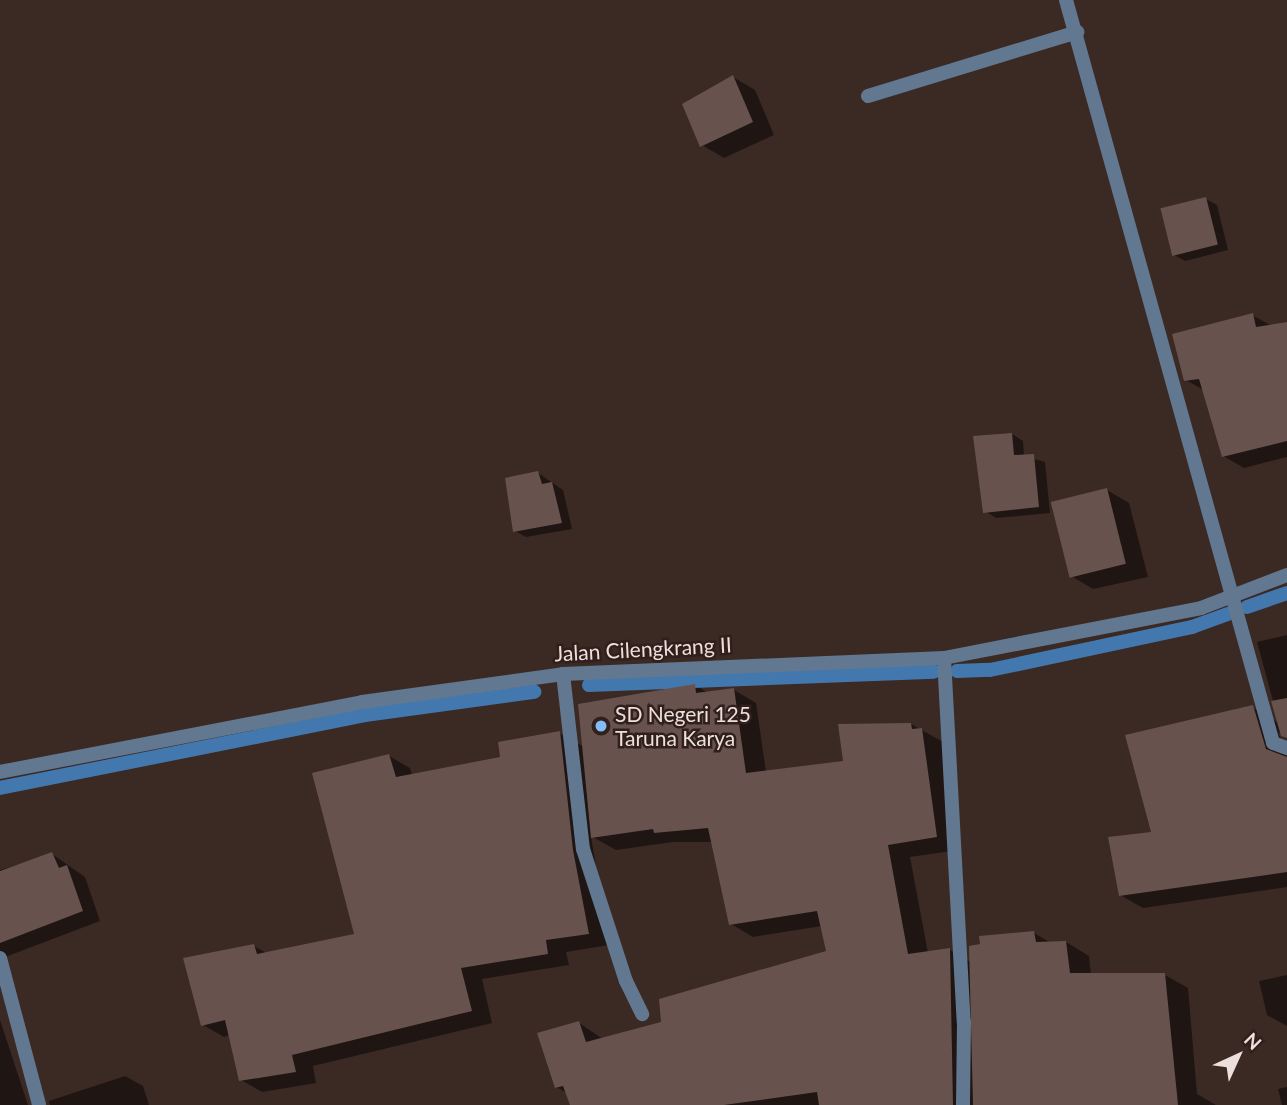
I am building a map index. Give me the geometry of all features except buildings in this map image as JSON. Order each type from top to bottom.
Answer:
[{"type":"street","points":[[1066,0],[1273,743],[1287,748]]},
{"type":"street","points":[[867,96],[1077,32]]},
{"type":"street","name":"Jalan Cilengkrang II","points":[[0,772],[362,702],[563,674],[944,658],[1201,608],[1287,575]]},
{"type":"street","points":[[944,658],[964,1022],[963,1105]]},
{"type":"street","points":[[563,674],[583,849],[626,981],[642,1014]]},
{"type":"street","points":[[0,958],[39,1105]]},
{"type":"waterway","points":[[1247,607],[1287,593]]},
{"type":"waterway","points":[[957,671],[990,670],[1192,627],[1228,614]]},
{"type":"waterway","points":[[589,685],[934,672]]},
{"type":"waterway","points":[[0,788],[365,715],[534,692]]},
{"type":"place","name":"SD Negeri 125 Taruna Karya","points":[[601,726]]}]
